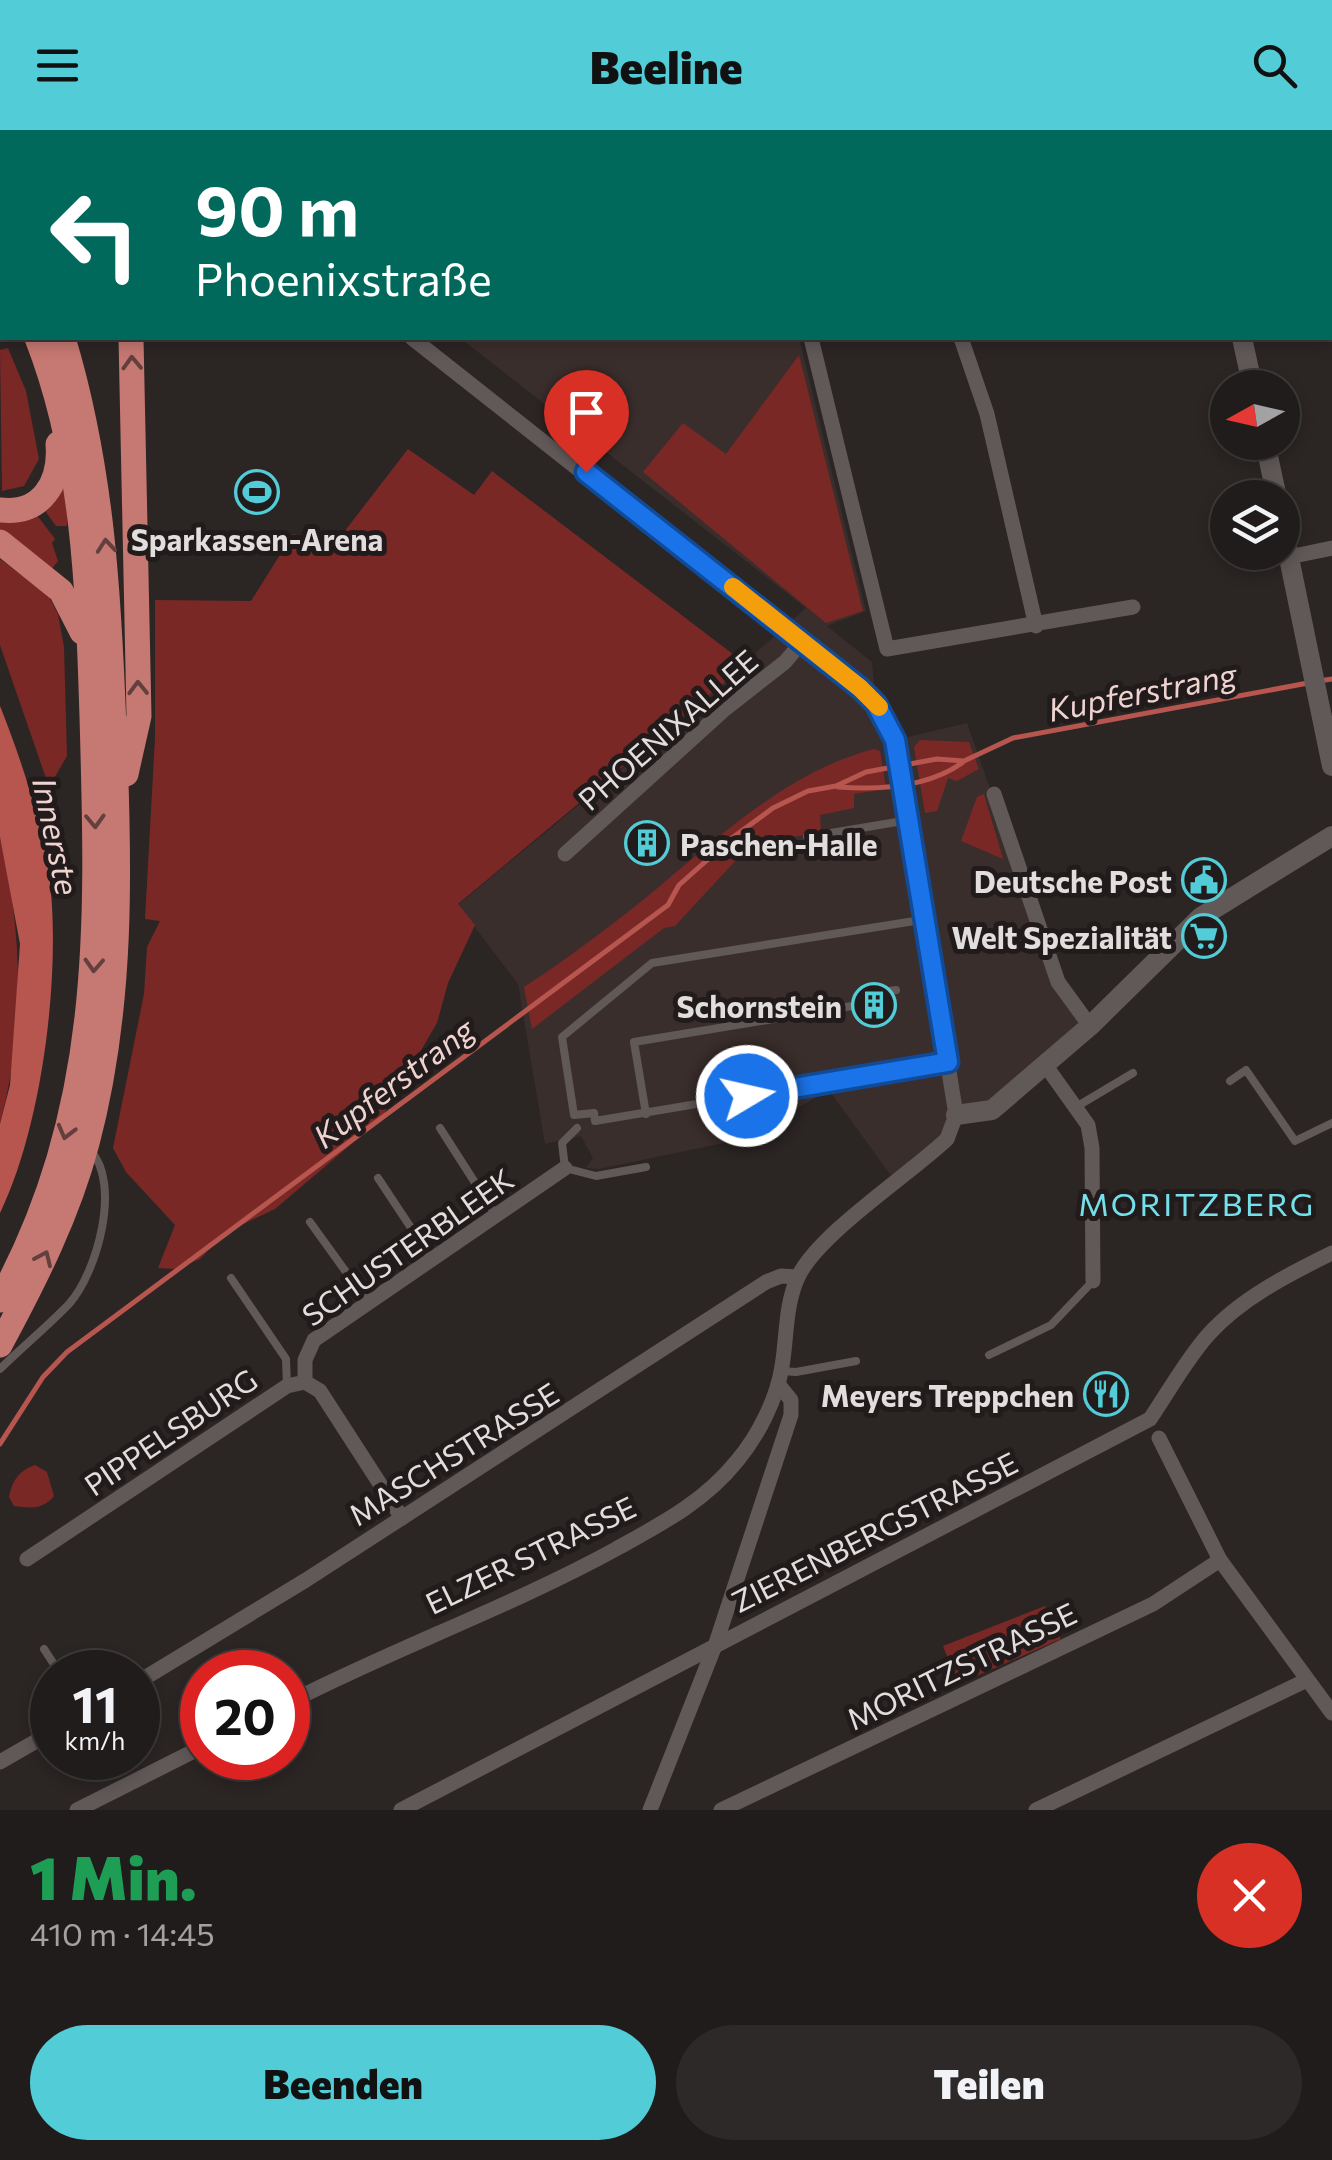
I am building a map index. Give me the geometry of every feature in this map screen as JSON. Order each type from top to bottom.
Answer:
[{"type":"highway","points":[[0,1345],[46,1257],[86,1146],[114,991],[117,818],[103,519],[92,442],[46,340]]},
{"type":"highway","points":[[0,1300],[60,1154],[91,1007],[97,892],[90,653],[78,503],[46,340]]},
{"type":"highway","points":[[117,818],[138,716],[131,340]]},
{"type":"highway","points":[[0,510],[29,506],[52,487],[60,464],[62,415]]},
{"type":"highway","points":[[0,542],[61,591],[90,653]]},
{"type":"street","points":[[415,340],[860,688],[890,726],[898,753],[956,1115],[992,1110],[1090,1026],[1201,918],[1332,836]]},
{"type":"street","points":[[810,340],[888,650],[1133,607]]},
{"type":"street","points":[[962,340],[986,414],[1036,626]]},
{"type":"street","points":[[1242,340],[1249,370]]},
{"type":"street","points":[[1300,554],[1332,548]]},
{"type":"street","points":[[1293,570],[1332,766]]},
{"type":"street","name":"PHOENIXALLEE","points":[[566,854],[724,709],[786,662],[802,642]]},
{"type":"street","points":[[994,794],[1058,982],[1090,1026]]},
{"type":"street","points":[[1046,1066],[1088,1125],[1092,1148],[1093,1282]]},
{"type":"street","name":"ELZER STRASSE","points":[[310,1691],[352,1669],[558,1581],[677,1516],[712,1488],[737,1462],[780,1377],[790,1300],[798,1276],[816,1252],[947,1139],[956,1115]]},
{"type":"street","name":"SCHUSTERBLEEK","points":[[305,1382],[305,1360],[314,1340],[565,1168]]},
{"type":"street","name":"ZIERENBERGSTRASSE","points":[[401,1810],[1150,1419],[1206,1337],[1224,1319],[1332,1252]]},
{"type":"street","name":"MASCHSTRASSE","points":[[160,1668],[402,1518],[766,1282],[781,1276],[798,1276]]},
{"type":"street","points":[[650,1810],[678,1719],[716,1643],[791,1414],[791,1400],[780,1377]]},
{"type":"street","name":"PIPPELSBURG","points":[[27,1559],[287,1386],[305,1382],[320,1391],[402,1518]]},
{"type":"street","points":[[1158,1438],[1220,1560],[1332,1713]]},
{"type":"street","name":"MORITZSTRASSE","points":[[720,1810],[1153,1604],[1220,1560]]},
{"type":"street","points":[[1036,1810],[1307,1680]]},
{"type":"street","points":[[0,1762],[30,1745]]},
{"type":"street","points":[[78,1810],[180,1758]]},
{"type":"lane","points":[[808,838],[909,820]]},
{"type":"lane","points":[[926,919],[652,962],[562,1037],[574,1115],[594,1112],[595,1121],[948,1062]]},
{"type":"lane","points":[[646,1114],[634,1042],[858,1005],[857,996],[896,990]]},
{"type":"lane","points":[[1230,1081],[1246,1070],[1295,1142],[1332,1123]]},
{"type":"lane","points":[[1076,1108],[1133,1073]]},
{"type":"lane","points":[[440,1128],[497,1217]]},
{"type":"lane","points":[[577,1128],[562,1144],[565,1168],[596,1176],[646,1167]]},
{"type":"lane","points":[[0,1369],[72,1301],[97,1248],[106,1202],[95,1156],[86,1146]]},
{"type":"lane","points":[[378,1178],[432,1261]]},
{"type":"lane","points":[[310,1222],[367,1301]]},
{"type":"lane","points":[[231,1278],[286,1359],[287,1386]]},
{"type":"lane","points":[[989,1354],[1051,1325],[1093,1282]]},
{"type":"lane","points":[[780,1377],[856,1361]]},
{"type":"shaded area","points":[[463,340],[799,340],[866,611],[827,626],[872,662],[876,704],[895,740],[967,723],[1058,982],[1090,1026],[992,1110],[956,1115],[947,1139],[897,1184],[829,1090],[743,1139],[599,1169],[586,1168],[593,1158],[581,1136],[545,1144],[518,984],[458,905],[669,730],[806,608]]},
{"type":"shaded area","points":[[8,348],[26,391],[39,459],[24,486],[2,491],[0,350]]},
{"type":"shaded area","points":[[799,355],[863,611],[826,623],[643,472],[683,423],[726,454]]},
{"type":"shaded area","points":[[408,449],[474,495],[492,471],[746,664],[458,904],[475,925],[448,983],[437,1023],[381,1119],[275,1209],[225,1233],[200,1259],[175,1269],[158,1268],[175,1225],[126,1172],[113,1148],[144,994],[147,947],[160,921],[145,919],[155,738],[155,600],[251,601],[293,534],[334,545]]},
{"type":"shaded area","points":[[62,485],[68,505],[67,526],[56,526],[43,508]]},
{"type":"shaded area","points":[[36,514],[55,539],[52,543],[58,561],[51,570],[0,533],[0,519]]},
{"type":"shaded area","points":[[0,559],[48,595],[58,614],[64,647],[67,756],[49,787],[0,645]]},
{"type":"shaded area","points":[[0,706],[28,785],[44,847],[53,950],[38,1090],[28,1135],[0,1213],[0,1124],[10,1085],[20,944],[0,837]]},
{"type":"shaded area","points":[[920,740],[969,742],[979,769],[957,781],[948,778],[937,811],[925,813],[914,747]]},
{"type":"shaded area","points":[[874,749],[880,751],[886,789],[854,794],[854,808],[820,815],[821,832],[751,844],[675,926],[664,928],[532,1029],[524,987],[607,928],[784,789],[843,759]]},
{"type":"shaded area","points":[[984,794],[1003,859],[961,841],[977,797]]},
{"type":"shaded area","points":[[0,837],[13,909],[18,980],[14,1052],[0,1124]]},
{"type":"shaded area","points":[[35,1465],[47,1472],[54,1496],[41,1506],[14,1506],[9,1497],[15,1481]]},
{"type":"shaded area","points":[[1045,1606],[1061,1639],[958,1684],[943,1646]]},
{"type":"waterway","name":"Kupferstrang","points":[[1319,681],[1332,679]]},
{"type":"waterway","name":"Kupferstrang","points":[[0,1444],[43,1377],[67,1352],[668,905],[679,885],[773,808],[808,791],[836,786],[866,772],[937,759],[964,761],[1013,738],[1308,683]]},
{"type":"waterway","name":"Kupferstrang","points":[[838,787],[918,782],[962,763]]},
{"type":"slow traffic","points":[[733,587],[879,707]]},
{"type":"place","name":"Sparkassen-Arena","points":[[257,492]]},
{"type":"place","name":"Paschen-Halle","points":[[647,843]]},
{"type":"place","name":"Deutsche Post","points":[[1204,880]]},
{"type":"place","name":"Welt Spezialität","points":[[1204,936]]},
{"type":"place","name":"Schornstein","points":[[874,1005]]},
{"type":"place","name":"Meyers Treppchen","points":[[1106,1394]]},
{"type":"district","name":"MORITZBERG","points":[[1197,1203]]},
{"type":"route","points":[[586,472],[860,688],[876,704],[895,740],[948,1062],[747,1096]]},
{"type":"water label","name":"Innerste","points":[[57,836]]}]
